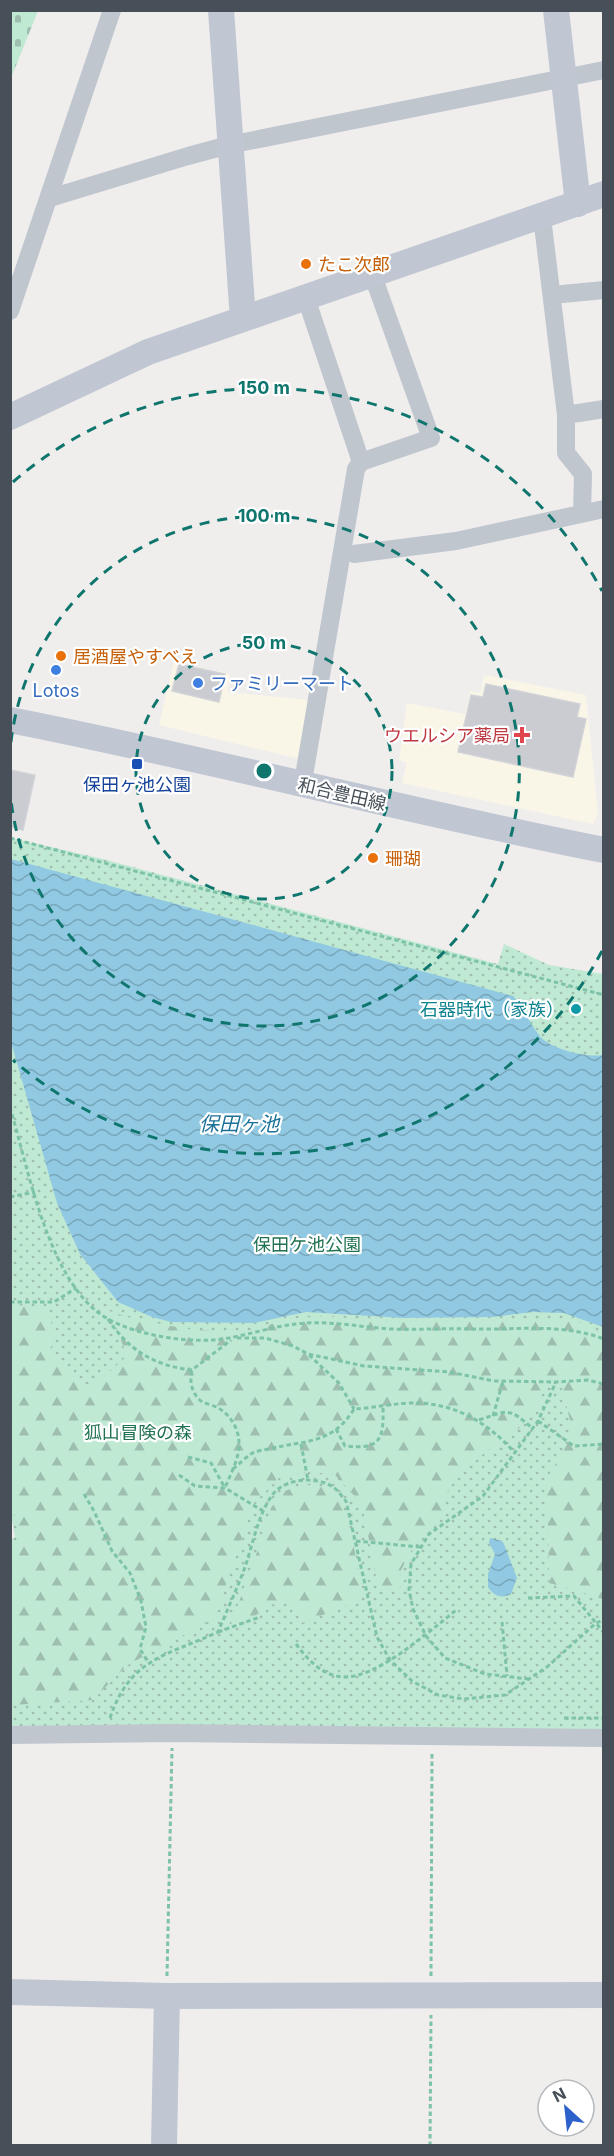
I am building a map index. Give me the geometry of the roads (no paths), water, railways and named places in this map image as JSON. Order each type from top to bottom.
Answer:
[{"type":"street","points":[[10,311],[112,10]]},
{"type":"street","points":[[221,10],[243,319]]},
{"type":"street","points":[[556,10],[578,204]]},
{"type":"street","points":[[50,198],[188,156],[230,146],[603,70]]},
{"type":"street","points":[[10,417],[148,352],[373,276],[603,194]]},
{"type":"street","points":[[542,217],[566,415],[566,453],[583,474],[582,514]]},
{"type":"street","points":[[301,784],[356,469],[360,462],[431,438],[373,276]]},
{"type":"street","points":[[552,295],[603,290]]},
{"type":"street","points":[[306,298],[360,462]]},
{"type":"street","points":[[566,415],[603,410]]},
{"type":"street","points":[[354,554],[456,541],[603,509]]},
{"type":"street","name":"和合豊田線","points":[[10,720],[104,738],[487,827],[603,850]]},
{"type":"street","points":[[10,1735],[172,1732],[603,1738]]},
{"type":"street","points":[[10,1992],[166,1995],[603,1995]]},
{"type":"street","points":[[164,2145],[166,1995]]},
{"type":"water","name":"保田ヶ池","points":[[11,859],[513,996],[544,1040],[569,1051],[596,1056],[603,1055],[603,1327],[564,1313],[532,1312],[493,1317],[403,1318],[306,1312],[254,1323],[171,1322],[152,1317],[118,1302],[80,1254],[57,1203],[11,1042]]},
{"type":"water","points":[[490,1538],[502,1541],[517,1578],[511,1594],[507,1596],[498,1596],[488,1587],[488,1574],[495,1554],[489,1543]]},
{"type":"place","name":"たこ次郎","points":[[306,264]]},
{"type":"place","name":"居酒屋やすべえ","points":[[61,656]]},
{"type":"place","name":"Lotos","points":[[56,670]]},
{"type":"place","name":"ファミリーマート","points":[[198,683]]},
{"type":"place","name":"ウエルシア薬局","points":[[522,735]]},
{"type":"place","name":"保田ヶ池公園","points":[[137,764]]},
{"type":"place","name":"珊瑚","points":[[373,858]]},
{"type":"place","name":"石器時代（家族）","points":[[576,1009]]},
{"type":"park label","name":"保田ケ池公園","points":[[307,1244]]},
{"type":"park label","name":"狐山冒険の森","points":[[138,1432]]}]
